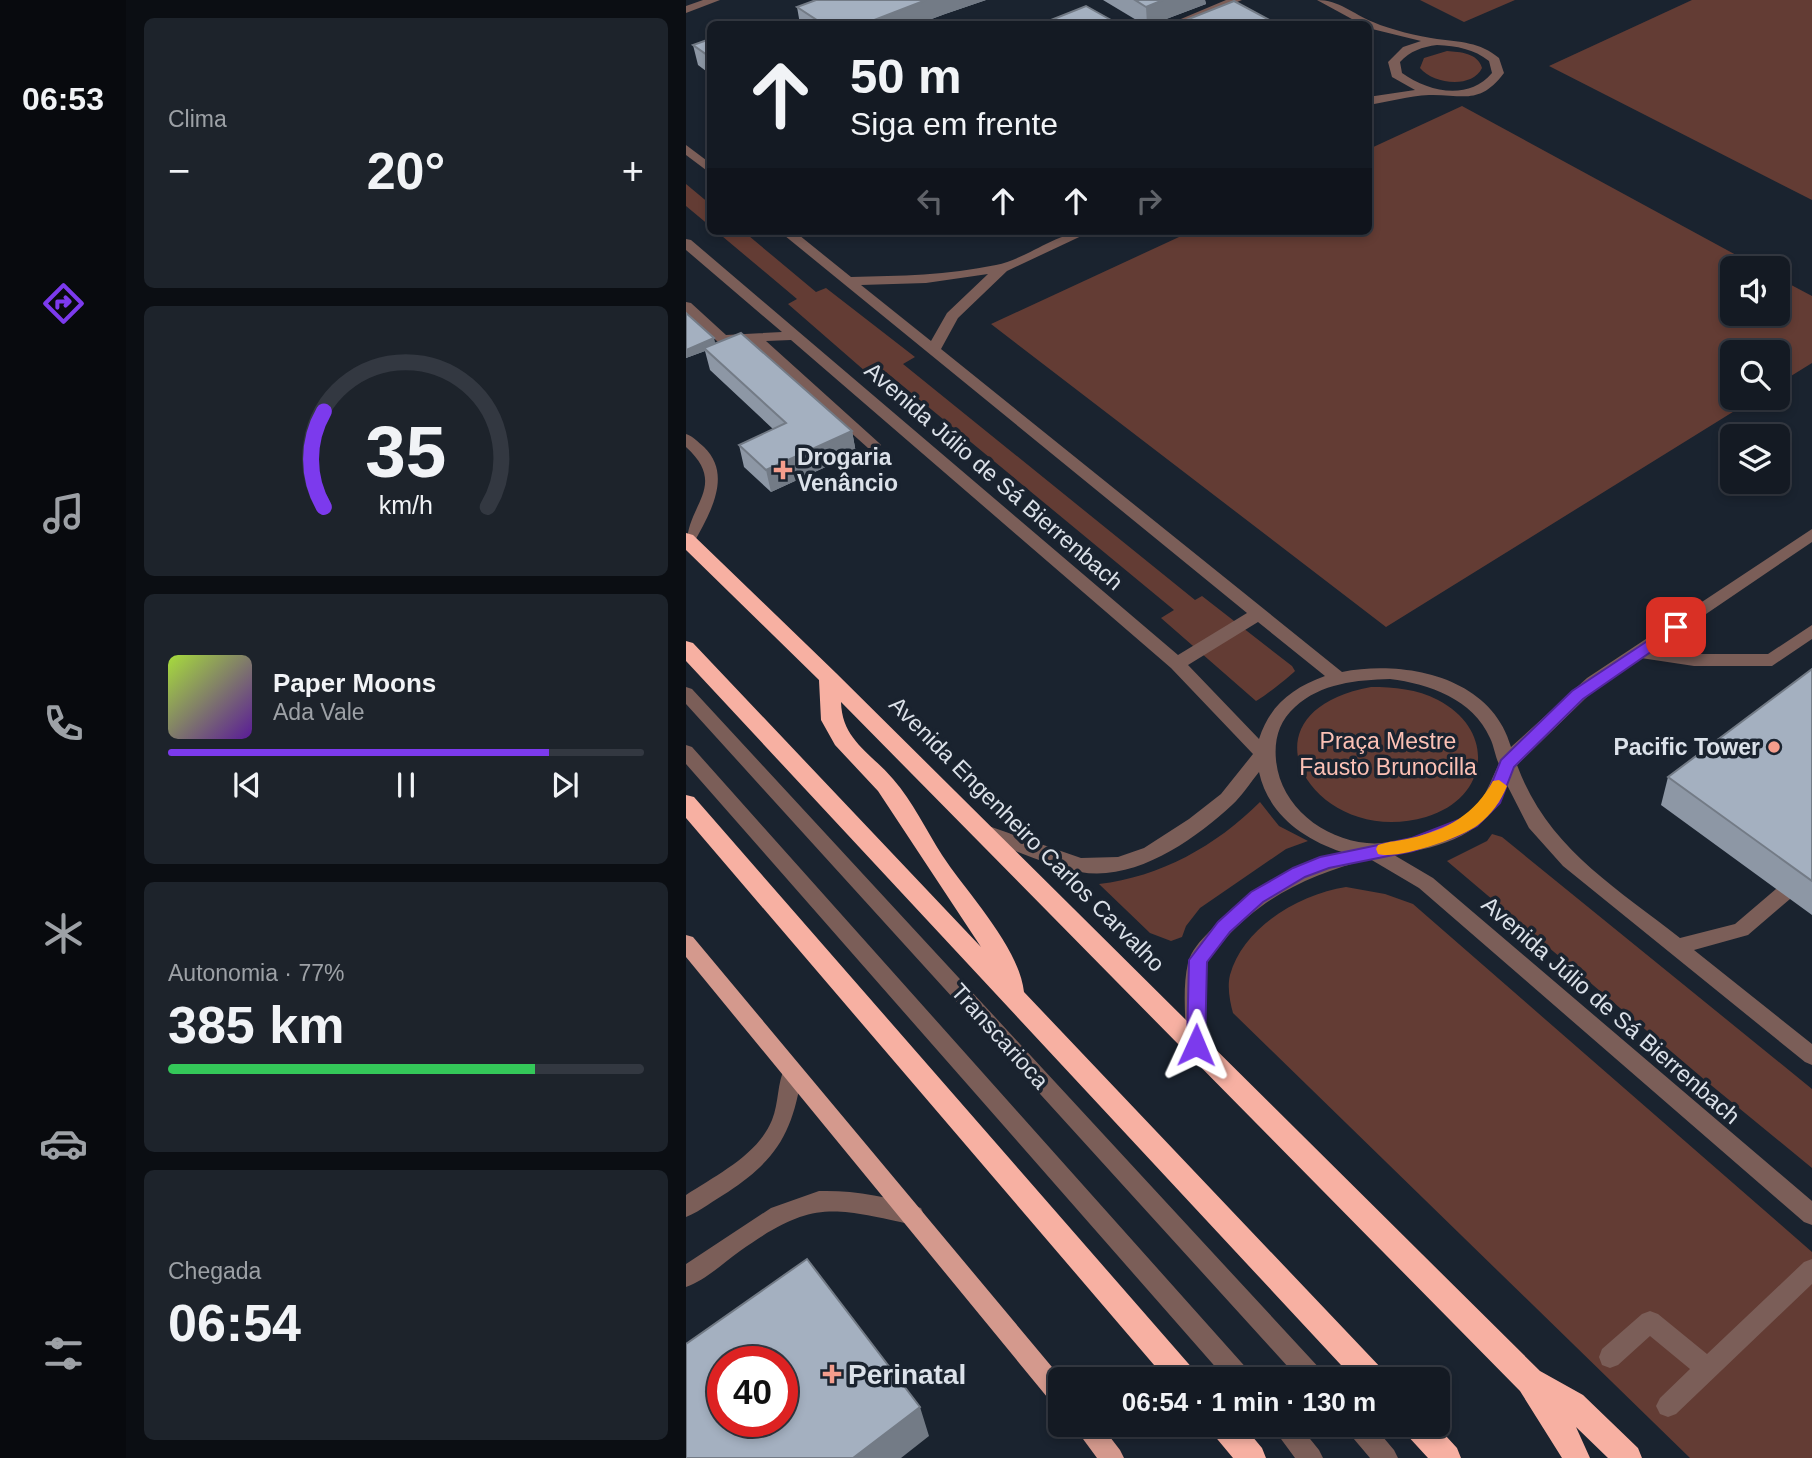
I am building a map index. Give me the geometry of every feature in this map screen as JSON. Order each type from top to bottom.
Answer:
[{"type":"highway","name":"Avenida Engenheiro Carlos Carvalho","points":[[686,539],[829,678],[1530,1381],[1573,1405],[1628,1458]]},
{"type":"highway","points":[[686,648],[1362,1367]]},
{"type":"highway","points":[[829,678],[831,720],[842,740],[886,785],[935,862],[983,928],[1002,961],[1017,1002]]},
{"type":"highway","points":[[686,803],[1174,1367]]},
{"type":"highway","points":[[1530,1381],[1573,1448],[1576,1458]]},
{"type":"highway","points":[[1234,1437],[1252,1458]]},
{"type":"highway","points":[[1428,1437],[1447,1458]]},
{"type":"main road","points":[[686,943],[1048,1380]]},
{"type":"main road","points":[[1095,1437],[1112,1458]]},
{"type":"street","points":[[686,10],[714,0]]},
{"type":"street","points":[[1183,21],[1236,0]]},
{"type":"street","points":[[1323,0],[1362,21]]},
{"type":"street","points":[[1372,26],[1437,42]]},
{"type":"street","points":[[1372,27],[1399,54]]},
{"type":"street","points":[[1372,100],[1429,91],[1461,93],[1476,90],[1487,85],[1498,73],[1495,60],[1479,49],[1452,42],[1415,46],[1399,54],[1394,62],[1396,74],[1407,83],[1429,91]]},
{"type":"street","points":[[1372,97],[1396,74]]},
{"type":"street","points":[[686,149],[707,166]]},
{"type":"street","points":[[791,235],[1337,677]]},
{"type":"street","points":[[846,281],[926,279],[1002,268],[1076,235]]},
{"type":"street","points":[[686,265],[692,248]]},
{"type":"street","name":"Avenida Júlio de Sá Bierrenbach","points":[[692,248],[1177,664],[1263,754]]},
{"type":"street","points":[[933,351],[953,316],[1002,268]]},
{"type":"street","points":[[686,306],[717,342],[794,336]]},
{"type":"street","points":[[754,338],[873,445]]},
{"type":"street","points":[[686,439],[709,462],[712,475],[703,508],[686,539]]},
{"type":"street","points":[[1196,1045],[1198,960],[1224,927],[1257,897],[1299,873],[1326,862],[1413,845],[1451,832],[1472,821],[1494,798],[1507,764],[1578,695],[1812,534]]},
{"type":"street","points":[[1177,664],[1258,614]]},
{"type":"street","points":[[1640,652],[1694,660],[1772,660],[1812,631]]},
{"type":"street","points":[[981,830],[1081,865],[1118,864],[1151,853],[1227,799],[1263,754],[1273,720],[1289,702],[1311,687],[1337,677],[1363,672],[1391,672],[1419,677],[1447,686],[1471,701],[1499,736],[1507,764],[1530,814],[1549,842],[1812,1056]]},
{"type":"street","name":"Transcarioca","points":[[686,693],[1303,1367]]},
{"type":"street","name":"Transcarioca","points":[[686,752],[1230,1367]]},
{"type":"street","points":[[1263,754],[1272,791],[1288,813],[1311,831],[1340,844],[1372,851]]},
{"type":"street","name":"Avenida Júlio de Sá Bierrenbach","points":[[1372,851],[1426,883],[1812,1215]]},
{"type":"street","points":[[1676,947],[1741,930],[1783,894]]},
{"type":"street","points":[[686,1207],[742,1169],[768,1146],[780,1125],[792,1073]]},
{"type":"street","points":[[686,1277],[778,1215],[799,1206],[838,1200],[913,1215]]},
{"type":"street","points":[[1668,1406],[1812,1269]]},
{"type":"street","points":[[1610,1357],[1650,1322],[1707,1368]]},
{"type":"street","points":[[1293,1437],[1311,1458]]},
{"type":"street","points":[[1367,1437],[1386,1458]]},
{"type":"green space","points":[[1420,0],[1515,0],[1464,22]]},
{"type":"green space","points":[[1692,0],[1812,0],[1812,200],[1549,66]]},
{"type":"green space","points":[[1447,51],[1473,56],[1482,68],[1470,79],[1452,82],[1434,78],[1420,68],[1424,58]]},
{"type":"green space","points":[[1462,106],[1738,256],[1720,256],[1720,326],[1790,326],[1790,284],[1812,296],[1812,363],[1790,377],[1790,340],[1720,340],[1720,410],[1736,410],[1386,627],[991,324],[1183,235],[1372,235],[1372,148]]},
{"type":"green space","points":[[686,184],[707,202],[707,224],[686,206]]},
{"type":"green space","points":[[721,235],[748,235],[816,292],[826,288],[915,357],[903,364],[1195,600],[1202,596],[1295,671],[1256,701],[1161,618],[1174,610],[886,372],[873,378],[788,304],[797,299]]},
{"type":"green space","name":"Praça Mestre Fausto Brunocilla","points":[[1371,687],[1405,689],[1430,696],[1457,713],[1470,729],[1477,746],[1478,763],[1473,780],[1463,795],[1447,808],[1426,817],[1386,822],[1351,814],[1323,797],[1304,774],[1297,748],[1304,723],[1328,701]]},
{"type":"green space","points":[[1260,802],[1279,826],[1308,841],[1286,849],[1200,908],[1186,926],[1182,937],[1171,941],[1150,933],[1099,884],[1144,874],[1186,857],[1225,832]]},
{"type":"green space","points":[[1492,834],[1502,837],[1812,1089],[1812,1168],[1447,861],[1487,841]]},
{"type":"green space","points":[[1346,887],[1385,894],[1413,904],[1812,1252],[1812,1458],[1690,1458],[1233,1013],[1230,975],[1247,942],[1260,928],[1293,905],[1310,897]]},
{"type":"building","points":[[816,0],[926,0],[872,21],[818,21],[797,7]]},
{"type":"building","points":[[1135,0],[1163,0],[1146,7]]},
{"type":"building","points":[[1234,1],[1271,21],[1184,21]]},
{"type":"building","points":[[1086,6],[1113,21],[1048,21]]},
{"type":"building","points":[[707,40],[707,55],[693,45]]},
{"type":"building","points":[[686,313],[714,338],[686,350]]},
{"type":"building","points":[[741,333],[852,431],[766,470],[739,445],[786,423],[704,348]]},
{"type":"building","name":"Pacific Tower","points":[[1812,669],[1812,881],[1668,777]]},
{"type":"building","name":"Perinatal","points":[[807,1259],[920,1407],[853,1458],[686,1458],[686,1344]]},
{"type":"slow traffic","points":[[1384,849],[1413,845],[1451,832],[1472,821],[1494,798],[1499,786]]},
{"type":"place","name":"Drogaria Venâncio","points":[[783,470]]},
{"type":"place","name":"Pacific Tower","points":[[1774,747]]},
{"type":"place","name":"Perinatal","points":[[832,1374]]},
{"type":"route","points":[[1196,1045],[1198,960],[1224,927],[1257,897],[1299,873],[1326,862],[1413,845],[1451,832],[1472,821],[1494,798],[1507,764],[1578,695],[1676,627]]}]
